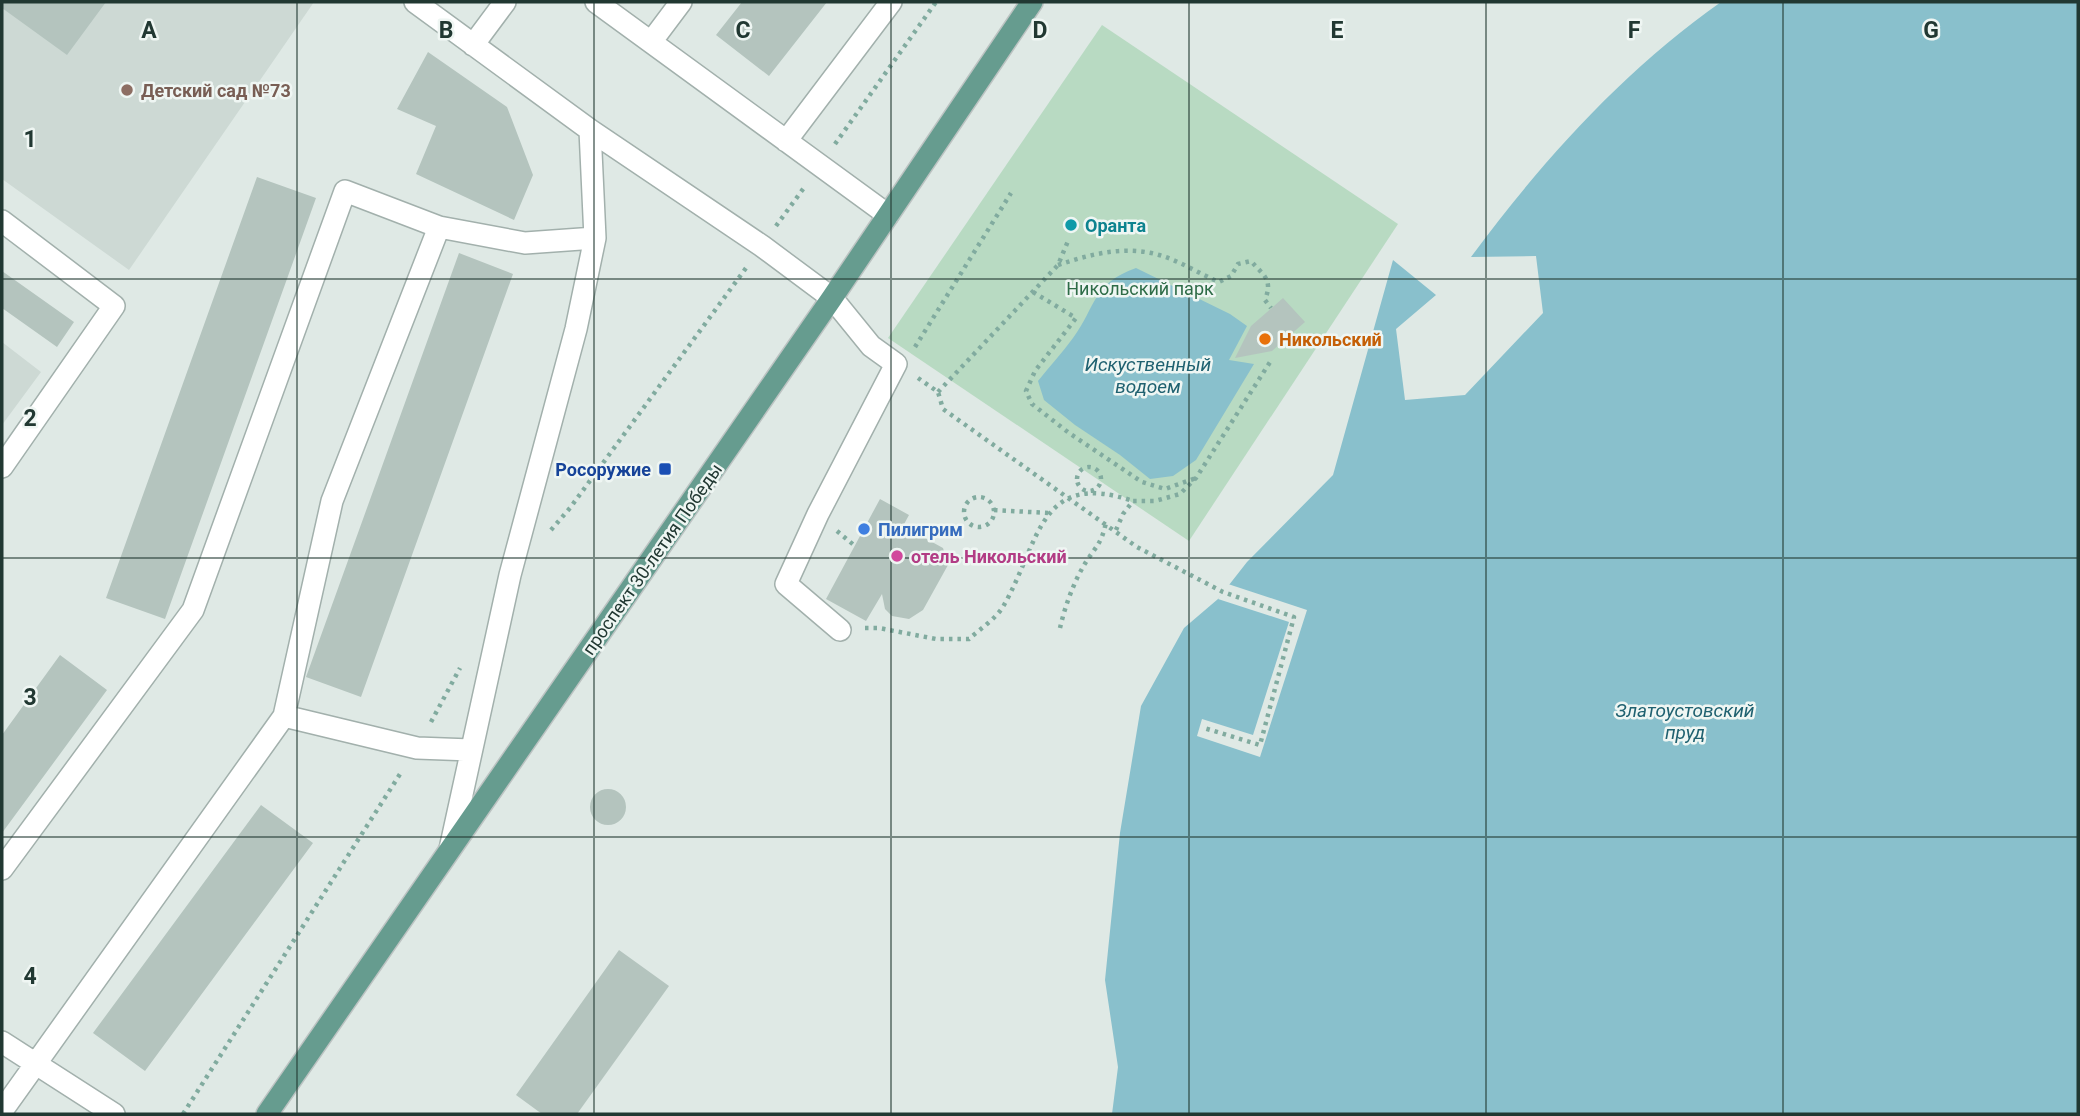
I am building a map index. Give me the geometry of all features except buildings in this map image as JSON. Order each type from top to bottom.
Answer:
[{"type":"main road","name":"проспект 30-летия Победы","points":[[267,1114],[832,298],[1032,2]]},
{"type":"street","points":[[415,2],[590,130],[762,246],[832,298],[871,346],[900,366],[818,514],[786,584],[840,630]]},
{"type":"street","points":[[473,45],[505,2]]},
{"type":"street","points":[[596,2],[888,215]]},
{"type":"street","points":[[651,42],[681,2]]},
{"type":"street","points":[[786,141],[891,2]]},
{"type":"street","points":[[449,854],[510,575],[576,329],[595,238],[590,130]]},
{"type":"street","points":[[2,869],[193,610],[345,191],[439,227],[525,243],[595,238]]},
{"type":"street","points":[[2,221],[114,306],[2,467]]},
{"type":"street","points":[[2,1111],[284,716],[332,501],[439,227]]},
{"type":"street","points":[[284,716],[417,748],[471,750]]},
{"type":"street","points":[[2,1042],[114,1114]]},
{"type":"path","points":[[544,537],[570,508],[762,246],[936,2]]},
{"type":"path","points":[[1011,193],[900,366],[938,392],[943,409],[1137,547],[1223,592],[1294,617],[1260,745],[1204,728]]},
{"type":"path","points":[[938,392],[1058,265],[1068,240]]},
{"type":"path","points":[[1058,265],[1101,253],[1132,250],[1160,255],[1219,282],[1231,276],[1238,264],[1251,261],[1268,281],[1269,289],[1265,300],[1271,309]]},
{"type":"path","points":[[1033,292],[1076,317],[1035,371],[1026,391],[1032,404],[1069,433],[1142,482],[1165,489],[1196,478]]},
{"type":"path","points":[[840,630],[879,628],[936,639],[969,639],[1002,608],[1048,513],[1067,496],[1089,492],[1110,493],[1133,501],[1155,501],[1180,495],[1196,478],[1272,359]]},
{"type":"path","points":[[1093,467],[1100,472],[1101,477],[1099,487],[1089,492],[1081,489],[1076,478],[1082,468],[1093,467]]},
{"type":"path","points":[[977,496],[989,500],[994,510],[991,521],[985,526],[971,525],[965,518],[964,509],[968,501],[977,496]]},
{"type":"path","points":[[1116,530],[1133,501]]},
{"type":"path","points":[[994,510],[1048,513]]},
{"type":"path","points":[[1060,628],[1069,599],[1086,562],[1101,543],[1106,523]]},
{"type":"path","points":[[183,1114],[417,748],[460,667]]},
{"type":"shaded area","name":"Детский сад №73","points":[[2,2],[314,2],[129,270],[2,179]]},
{"type":"shaded area","points":[[2,342],[41,372],[2,425]]},
{"type":"green space","name":"Никольский парк","points":[[1102,25],[1398,224],[1189,541],[888,338]]},
{"type":"water","name":"Златоустовский пруд","points":[[1721,2],[2078,2],[2078,1114],[1112,1114],[1118,1067],[1105,980],[1120,833],[1141,706],[1184,628],[1218,599],[1247,562],[1333,475],[1393,260],[1436,295],[1396,329],[1405,400],[1465,395],[1543,313],[1536,256],[1471,257],[1526,186],[1586,119],[1651,57]]},
{"type":"water","name":"Искуственный водоем","points":[[1136,268],[1230,314],[1247,326],[1229,360],[1254,364],[1196,460],[1173,476],[1150,479],[1044,400],[1038,381],[1073,338],[1103,288],[1122,274]]},
{"type":"pier","points":[[1228,584],[1307,610],[1260,757],[1197,736],[1202,719],[1253,735],[1289,622],[1218,599]]},
{"type":"place","name":"Детский сад №73","points":[[127,90]]},
{"type":"place","name":"Оранта","points":[[1071,225]]},
{"type":"place","name":"Никольский","points":[[1265,339]]},
{"type":"place","name":"Росоружие","points":[[665,469]]},
{"type":"place","name":"Пилигрим","points":[[864,529]]},
{"type":"place","name":"отель Никольский","points":[[897,556]]}]
